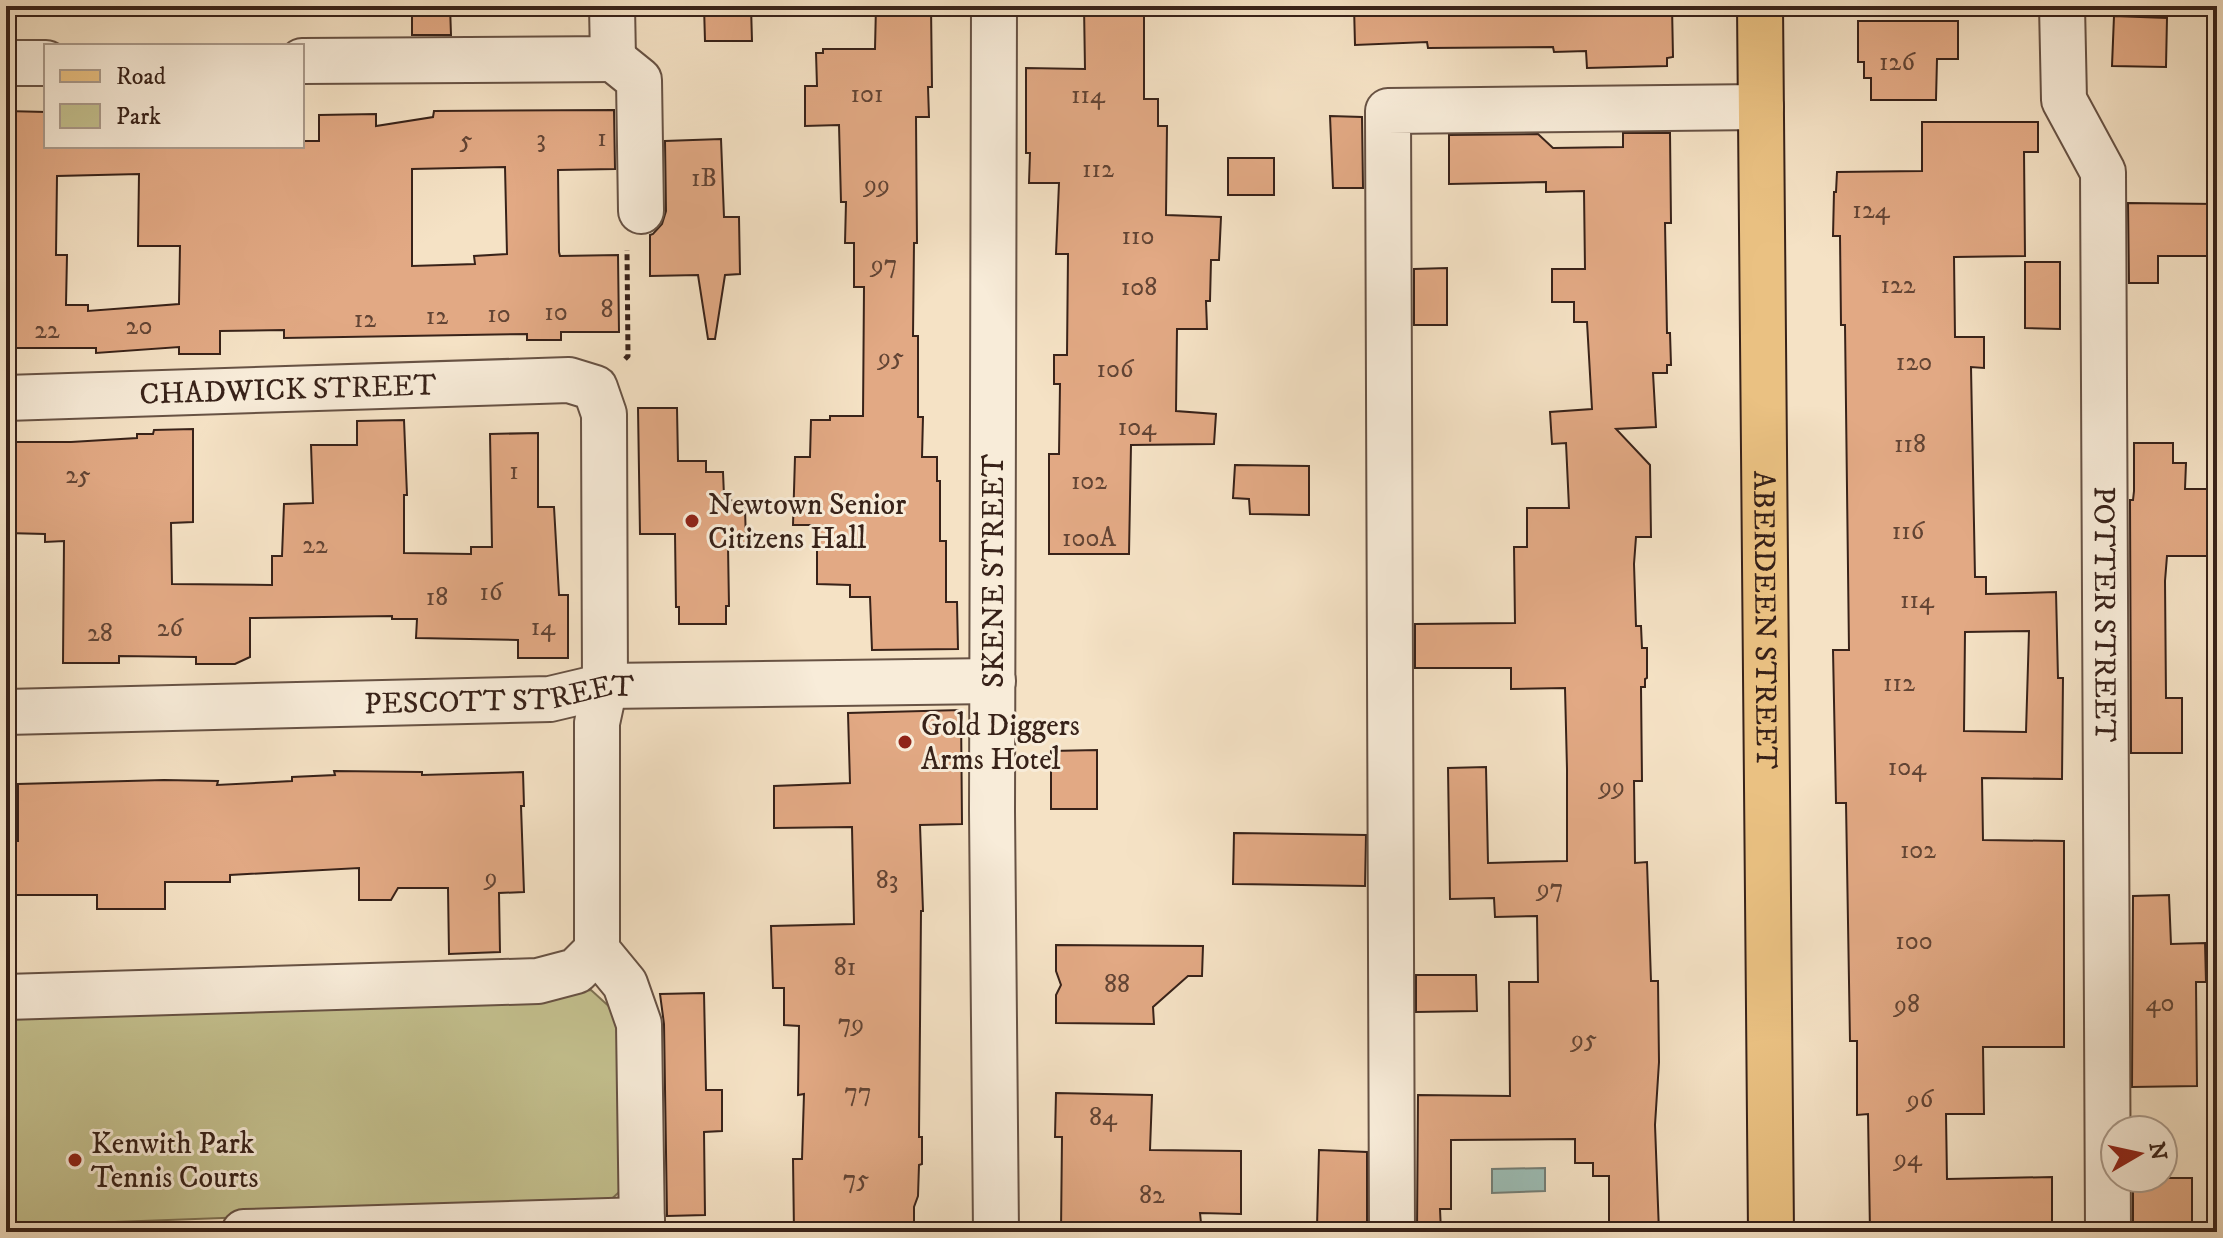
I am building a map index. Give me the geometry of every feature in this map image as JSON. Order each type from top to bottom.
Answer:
[{"type":"main road","name":"ABERDEEN STREET","points":[[1760,6],[1771,1232]]},
{"type":"street","points":[[612,6],[613,59]]},
{"type":"street","name":"SKENE STREET","points":[[994,6],[996,1232]]},
{"type":"street","name":"POTTER STREET","points":[[2062,6],[2064,100],[2103,172],[2108,1232]]},
{"type":"street","points":[[304,61],[613,59],[639,80],[641,211]]},
{"type":"street","points":[[6,63],[44,63]]},
{"type":"street","points":[[1392,1232],[1388,111],[1761,107]]},
{"type":"street","points":[[244,1232],[642,1226],[639,1024],[625,984],[597,950],[597,723],[605,686],[604,414],[582,384]]},
{"type":"street","name":"CHADWICK STREET","points":[[6,398],[582,384]]},
{"type":"street","name":"PESCOTT STREET","points":[[6,712],[550,699],[605,686],[993,681]]},
{"type":"street","points":[[6,997],[538,981],[576,971],[597,950]]},
{"type":"path","points":[[582,384],[628,356],[627,224],[641,211]]},
{"type":"green space","points":[[591,990],[624,1020],[628,1184],[606,1204],[6,1226],[6,1009]]},
{"type":"water","points":[[1545,1168],[1545,1191],[1492,1193],[1492,1169]]},
{"type":"building","points":[[412,6],[450,6],[451,35],[412,35]]},
{"type":"building","points":[[704,6],[751,6],[752,41],[705,41]]},
{"type":"building","points":[[876,6],[931,6],[932,87],[928,87],[929,117],[916,117],[917,243],[914,243],[913,336],[918,336],[918,417],[923,417],[922,457],[937,457],[940,541],[946,541],[946,602],[957,602],[958,649],[872,650],[870,597],[850,597],[850,585],[817,584],[817,525],[793,525],[795,457],[810,457],[811,420],[830,420],[830,416],[863,416],[864,287],[854,287],[854,243],[845,243],[846,202],[841,202],[839,125],[805,126],[805,86],[817,86],[816,53],[823,53],[823,49],[875,49]]},
{"type":"building","points":[[1084,6],[1144,6],[1144,99],[1158,99],[1158,126],[1167,126],[1166,215],[1221,217],[1219,260],[1211,260],[1210,301],[1206,301],[1207,329],[1177,329],[1176,411],[1216,414],[1214,444],[1131,445],[1129,554],[1049,554],[1049,454],[1059,454],[1060,384],[1054,384],[1054,355],[1067,355],[1068,254],[1056,254],[1059,183],[1029,183],[1026,68],[1085,69]]},
{"type":"building","points":[[1354,6],[1672,6],[1673,57],[1667,58],[1667,66],[1587,68],[1586,51],[1554,52],[1553,47],[1428,48],[1427,42],[1355,45]]},
{"type":"building","points":[[2114,16],[2167,18],[2166,67],[2112,66]]},
{"type":"building","points":[[1858,21],[1958,21],[1958,59],[1937,59],[1936,100],[1871,100],[1871,78],[1864,78],[1864,62],[1858,62]]},
{"type":"building","points":[[614,110],[615,169],[558,170],[559,252],[560,256],[618,255],[619,332],[561,332],[561,340],[527,340],[527,334],[284,338],[284,330],[220,331],[220,354],[179,354],[179,347],[96,353],[96,348],[6,348],[6,111],[44,112],[44,148],[304,148],[304,141],[319,141],[319,115],[376,114],[376,126],[433,117],[434,111]],"holes":[[[505,167],[507,254],[474,256],[475,264],[412,266],[412,169]],[[139,174],[138,246],[180,246],[179,304],[88,311],[88,305],[66,305],[67,255],[56,255],[57,176]]]},
{"type":"building","points":[[1330,116],[1362,117],[1363,188],[1333,188]]},
{"type":"building","points":[[1922,122],[2038,122],[2038,152],[2024,152],[2025,256],[1954,257],[1955,337],[1984,337],[1984,368],[1971,367],[1975,577],[1986,577],[1986,594],[2056,592],[2058,678],[2063,678],[2062,779],[1982,778],[1983,840],[2064,841],[2064,1047],[1983,1047],[1984,1114],[1946,1114],[1947,1179],[2052,1177],[2052,1232],[1870,1232],[1868,1114],[1857,1115],[1857,1041],[1850,1041],[1846,803],[1836,803],[1833,650],[1849,650],[1845,325],[1841,325],[1840,236],[1833,236],[1834,192],[1837,172],[1922,171]],"holes":[[[2029,631],[2026,732],[1964,731],[1965,632]]]},
{"type":"building","points":[[1623,133],[1670,133],[1671,223],[1665,223],[1667,333],[1670,333],[1671,365],[1667,365],[1667,373],[1653,373],[1656,427],[1616,429],[1650,465],[1651,537],[1636,537],[1634,564],[1636,626],[1641,626],[1642,648],[1647,648],[1647,678],[1645,687],[1641,687],[1642,781],[1634,781],[1635,863],[1647,862],[1651,981],[1658,981],[1659,1062],[1655,1125],[1659,1232],[1609,1232],[1609,1176],[1593,1176],[1593,1163],[1575,1163],[1575,1139],[1451,1140],[1451,1209],[1440,1209],[1441,1232],[1417,1232],[1418,1095],[1510,1096],[1509,982],[1538,982],[1537,916],[1495,917],[1494,898],[1450,899],[1448,768],[1486,767],[1488,863],[1567,861],[1567,769],[1565,688],[1511,689],[1511,668],[1415,668],[1415,624],[1515,623],[1514,547],[1527,547],[1527,508],[1569,508],[1566,443],[1552,444],[1550,412],[1592,409],[1587,322],[1574,322],[1574,302],[1552,302],[1552,269],[1585,269],[1584,191],[1546,192],[1546,182],[1449,184],[1449,135],[1538,134],[1553,148],[1623,147]]},
{"type":"building","points":[[721,139],[724,217],[739,217],[740,274],[725,275],[715,339],[708,339],[698,275],[650,276],[650,235],[662,224],[666,211],[665,141]]},
{"type":"building","points":[[1228,158],[1274,158],[1274,195],[1228,195]]},
{"type":"building","points":[[2128,203],[2217,204],[2217,256],[2158,256],[2158,283],[2129,283]]},
{"type":"building","points":[[2025,262],[2060,262],[2060,329],[2025,328]]},
{"type":"building","points":[[1447,268],[1447,325],[1414,325],[1414,269]]},
{"type":"building","name":"Newtown Senior Citizens Hall","points":[[638,408],[677,408],[678,461],[706,461],[706,472],[723,472],[724,496],[745,508],[746,543],[728,546],[729,606],[726,606],[726,624],[679,624],[675,534],[640,534]]},
{"type":"building","points":[[404,420],[407,495],[404,495],[404,553],[471,554],[471,547],[492,547],[490,434],[538,433],[538,507],[554,507],[559,595],[568,595],[568,658],[518,658],[518,640],[416,638],[417,619],[392,619],[392,616],[250,618],[250,657],[235,664],[196,664],[196,657],[119,656],[119,663],[63,663],[64,541],[45,542],[45,534],[6,533],[6,442],[137,438],[137,434],[153,434],[154,430],[193,429],[193,522],[171,523],[172,584],[272,585],[272,556],[282,556],[284,504],[313,503],[311,445],[357,445],[357,421]]},
{"type":"building","points":[[2134,443],[2173,443],[2173,463],[2186,463],[2185,489],[2217,489],[2217,556],[2167,556],[2166,698],[2182,698],[2182,753],[2131,753],[2130,500],[2133,500],[2134,491]]},
{"type":"building","points":[[1235,465],[1309,466],[1309,515],[1250,514],[1249,499],[1233,498]]},
{"type":"building","points":[[961,710],[962,824],[920,825],[923,911],[919,1137],[922,1137],[922,1164],[919,1165],[918,1196],[914,1207],[914,1232],[794,1232],[793,1159],[802,1159],[804,1094],[798,1095],[799,1026],[784,1025],[784,988],[773,988],[771,926],[854,924],[852,827],[774,828],[774,786],[850,783],[848,713]]},
{"type":"building","points":[[1097,750],[1097,809],[1051,809],[1051,751]]},
{"type":"building","points":[[334,771],[422,772],[422,775],[523,772],[524,892],[499,893],[500,952],[449,954],[448,888],[398,888],[391,900],[359,900],[359,868],[230,875],[230,882],[165,882],[165,909],[97,909],[97,895],[6,895],[6,841],[18,841],[18,784],[164,780],[218,781],[217,785],[292,781],[292,777],[335,775]]},
{"type":"building","points":[[1234,833],[1366,835],[1365,886],[1233,884]]},
{"type":"building","points":[[2169,895],[2171,944],[2205,943],[2206,982],[2196,982],[2197,1086],[2132,1087],[2133,896]]},
{"type":"building","points":[[1056,945],[1203,946],[1202,976],[1188,976],[1153,1007],[1154,1024],[1056,1023],[1056,995],[1061,985],[1056,971]]},
{"type":"building","points":[[1416,975],[1476,975],[1477,1011],[1416,1012]]},
{"type":"building","points":[[704,993],[706,1090],[722,1090],[722,1131],[704,1132],[705,1215],[667,1216],[664,1024],[660,994]]},
{"type":"building","points":[[1056,1093],[1152,1095],[1150,1150],[1241,1151],[1241,1214],[1200,1213],[1201,1223],[1197,1223],[1197,1232],[1061,1232],[1062,1137],[1055,1137]]},
{"type":"building","points":[[1319,1150],[1367,1152],[1367,1227],[1317,1227]]},
{"type":"building","points":[[2179,1178],[2192,1178],[2192,1232],[2133,1232],[2133,1194],[2179,1194]]},
{"type":"place","name":"Newtown Senior Citizens Hall","points":[[692,521]]},
{"type":"place","name":"Gold Diggers Arms Hotel","points":[[905,742]]},
{"type":"place","name":"Kenwith Park Tennis Courts","points":[[75,1160]]}]
